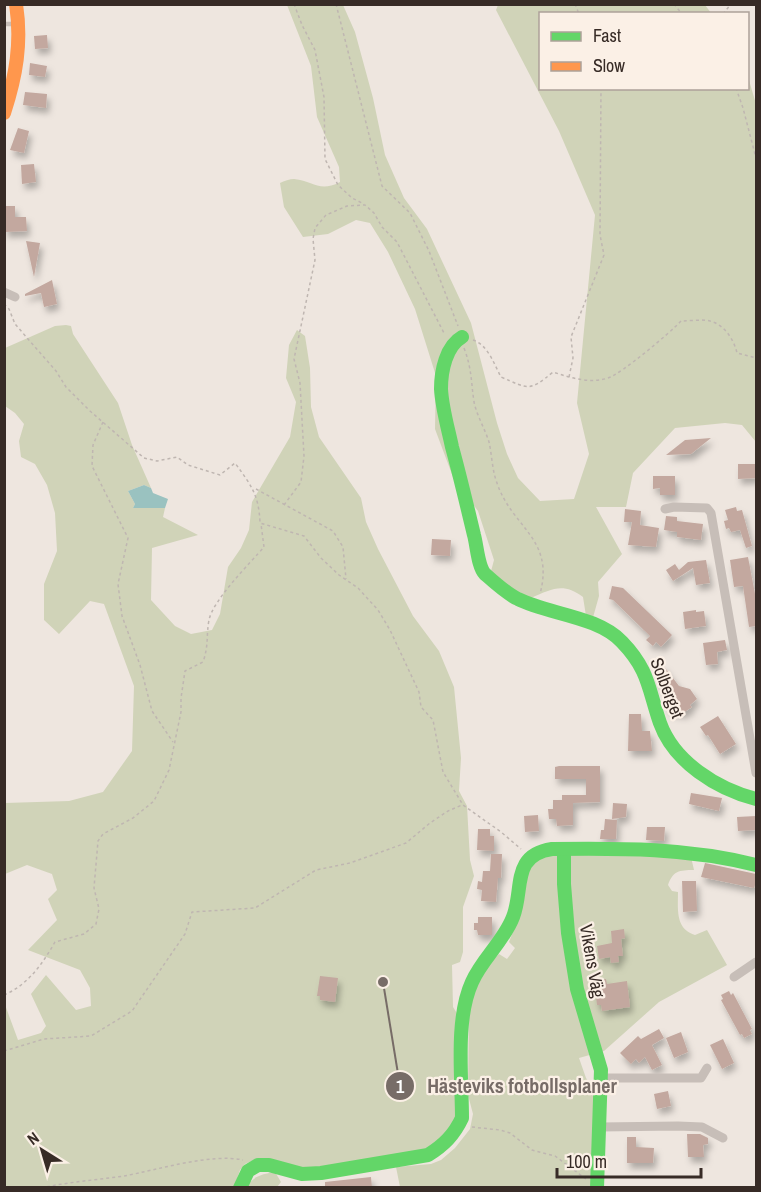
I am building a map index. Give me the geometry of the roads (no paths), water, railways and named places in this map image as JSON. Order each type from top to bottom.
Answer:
[{"type":"street","points":[[4,113],[19,57],[20,24],[16,4]]},
{"type":"street","points":[[4,292],[15,297]]},
{"type":"street","name":"Solberget","points":[[458,340],[445,360],[441,388],[445,417],[483,572],[517,599],[592,623],[609,631],[625,644],[645,672],[664,733],[681,757],[716,783],[737,794],[756,799]]},
{"type":"street","points":[[665,509],[707,508],[711,513],[756,773]]},
{"type":"street","points":[[240,1188],[245,1176],[255,1167],[269,1165],[302,1174],[321,1173],[428,1155],[450,1140],[462,1118],[464,1002],[477,972],[512,922],[521,876],[529,859],[544,849],[678,850],[756,865]]},
{"type":"street","name":"Vikens Väg","points":[[564,849],[568,933],[577,989],[600,1062],[597,1186]]},
{"type":"street","points":[[734,977],[756,962]]},
{"type":"street","points":[[601,1078],[701,1078],[707,1068]]},
{"type":"street","points":[[600,1127],[702,1127],[723,1138]]},
{"type":"lane","points":[[4,24],[20,24]]},
{"type":"water","points":[[144,485],[151,488],[153,493],[168,499],[165,508],[133,508],[135,504],[128,491]]},
{"type":"place","name":"Hästeviks fotbollsplaner","points":[[383,982]]}]
